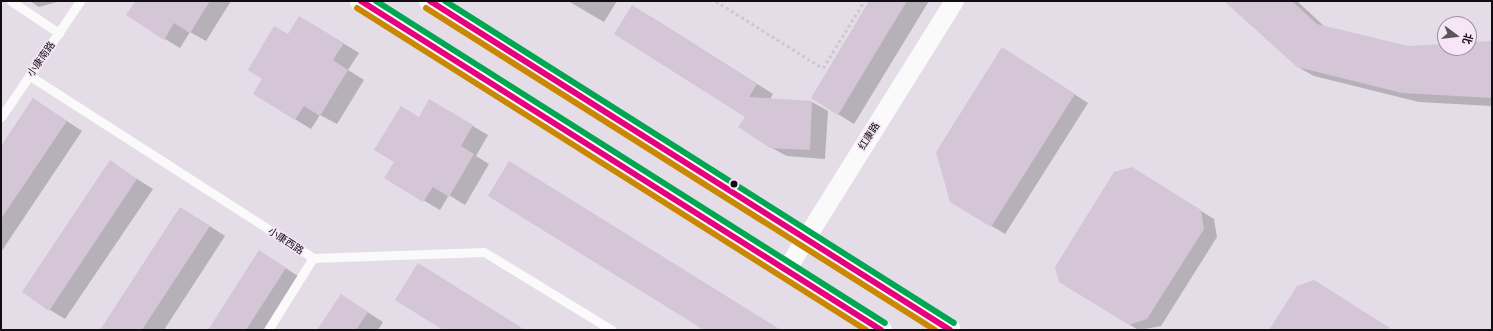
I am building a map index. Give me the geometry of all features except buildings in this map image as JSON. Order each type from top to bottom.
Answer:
[{"type":"main road","points":[[361,1],[880,330]]},
{"type":"main road","points":[[430,1],[950,330]]},
{"type":"street","name":"红康路","points":[[785,271],[954,1]]},
{"type":"lane","points":[[12,1],[59,33]]},
{"type":"lane","name":"小康南路","points":[[1,117],[80,1]]},
{"type":"lane","name":"小康西路","points":[[30,76],[313,258],[484,252],[612,330]]},
{"type":"lane","points":[[268,330],[313,258]]},
{"type":"path","points":[[716,1],[823,68],[864,1]]},
{"type":"transit line","points":[[361,1],[881,330]]},
{"type":"transit line","points":[[376,1],[885,323]]},
{"type":"transit line","points":[[430,1],[950,330]]},
{"type":"transit line","points":[[445,1],[954,323]]},
{"type":"transit line","points":[[357,8],[866,330]]},
{"type":"transit line","points":[[426,8],[935,330]]}]
